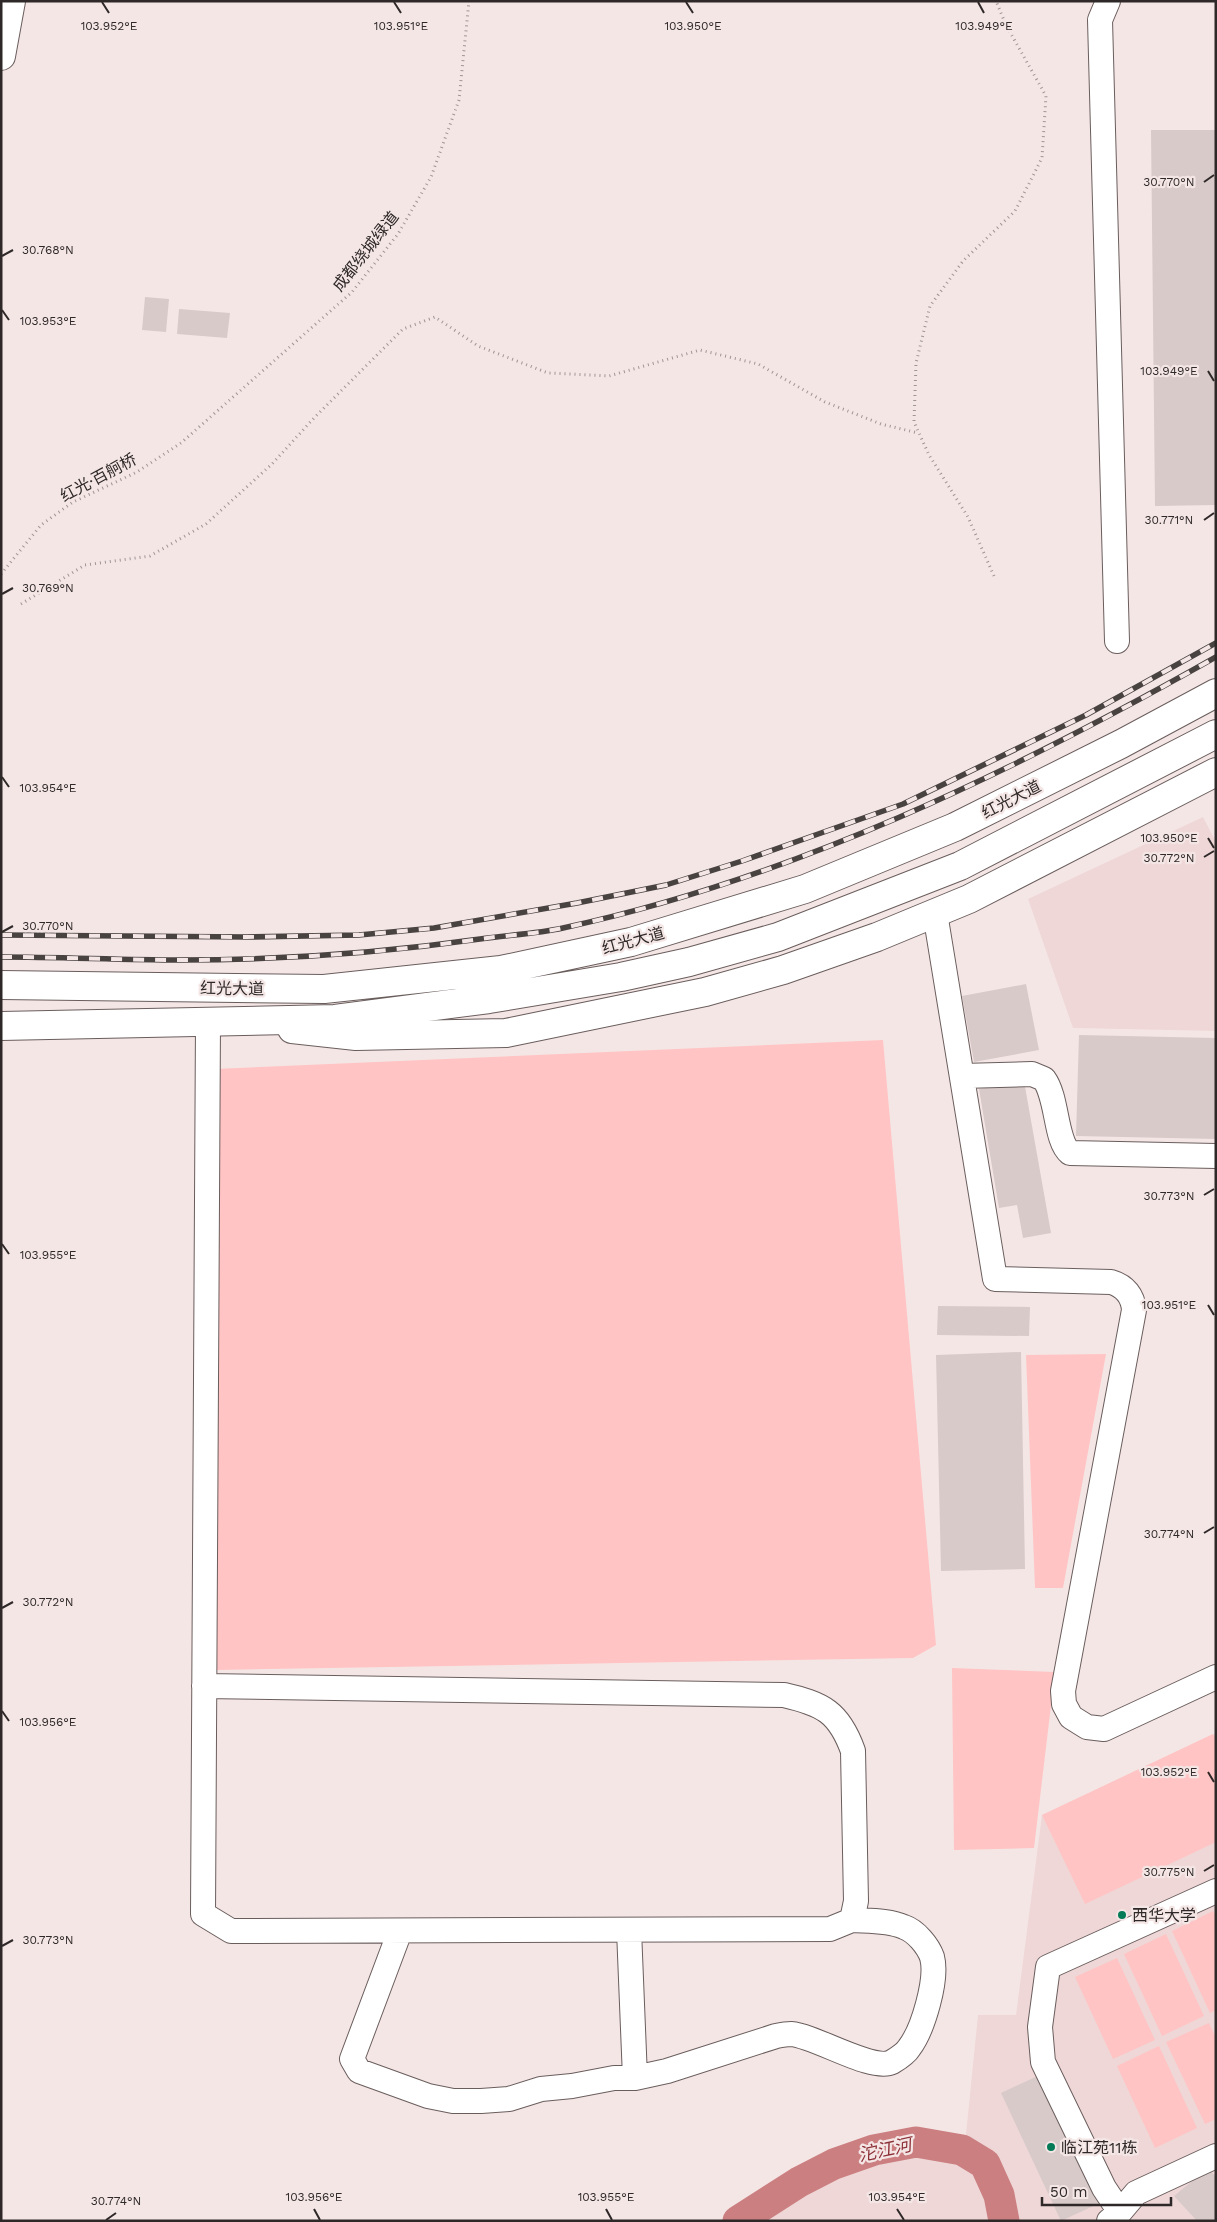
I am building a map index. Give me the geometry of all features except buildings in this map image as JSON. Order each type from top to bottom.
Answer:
[{"type":"main road","points":[[1,56],[11,1]]},
{"type":"main road","name":"红光大道","points":[[1,985],[324,989],[501,970],[631,942],[805,889],[955,827],[1121,744],[1216,693]]},
{"type":"main road","name":"红光大道","points":[[1,1026],[335,1019],[489,999],[621,977],[689,962],[778,937],[960,866],[1216,734]]},
{"type":"main road","points":[[218,1021],[356,1036],[506,1033],[643,1006],[722,987],[784,970],[876,937],[969,899],[1216,772]]},
{"type":"street","points":[[1108,1],[1100,20],[1117,641]]},
{"type":"street","points":[[935,913],[995,1279],[1112,1282],[1125,1290],[1134,1304],[1063,1691],[1066,1710],[1078,1723],[1104,1729],[1216,1678]]},
{"type":"street","points":[[218,1021],[204,1686],[203,1914],[231,1931],[830,1929],[852,1920],[905,1927],[921,1939],[932,1957],[933,1980],[930,2002],[909,2048],[890,2063],[872,2063],[820,2042],[791,2034],[776,2036],[667,2071],[635,2078],[614,2078],[572,2086],[541,2089],[509,2099],[453,2101],[428,2096],[360,2071],[352,2059],[400,1931]]},
{"type":"street","points":[[962,1076],[1032,1074],[1044,1079],[1051,1092],[1063,1146],[1070,1153],[1216,1156]]},
{"type":"street","points":[[204,1686],[784,1695],[812,1702],[834,1715],[848,1736],[853,1752],[856,1901],[852,1920]]},
{"type":"street","points":[[1216,1891],[1048,1966],[1040,2027],[1043,2062],[1104,2188],[1114,2216],[1136,2193],[1216,2156]]},
{"type":"street","points":[[629,1930],[635,2078]]},
{"type":"path","name":"成都绕城绿道","points":[[216,412],[352,292],[398,234],[432,176],[459,100],[469,1]]},
{"type":"path","points":[[994,576],[968,517],[929,455],[914,422],[916,363],[930,306],[962,261],[1015,211],[1042,158],[1046,96],[1006,25],[996,1]]},
{"type":"path","points":[[21,604],[85,565],[150,556],[206,524],[272,464],[314,418],[403,329],[435,317],[478,346],[548,373],[609,376],[700,350],[758,364],[825,402],[881,424],[918,433]]},
{"type":"path","name":"红光·百舸桥","points":[[1,574],[41,526],[73,502],[138,472],[181,443],[216,412]]},
{"type":"shaded area","points":[[1203,817],[1216,842],[1216,1031],[1073,1028],[1028,899]]},
{"type":"shaded area","points":[[883,1040],[936,1645],[913,1658],[216,1670],[214,1069]]},
{"type":"shaded area","points":[[1106,1354],[1063,1588],[1035,1588],[1026,1355]]},
{"type":"shaded area","points":[[952,1668],[1055,1672],[1034,1848],[954,1850]]},
{"type":"shaded area","name":"西华大学","points":[[1216,1733],[1216,2221],[761,2221],[814,2188],[863,2168],[912,2157],[956,2154],[966,2134],[978,2015],[1016,2015],[1042,1815]]},
{"type":"shaded area","points":[[1213,1734],[1216,1740],[1216,1842],[1085,1904],[1042,1815]]},
{"type":"shaded area","points":[[1213,1911],[1216,1916],[1216,2010],[1210,2013],[1172,1931]]},
{"type":"shaded area","points":[[1166,1934],[1204,2016],[1162,2036],[1124,1954]]},
{"type":"shaded area","points":[[1117,1958],[1155,2040],[1113,2059],[1075,1977]]},
{"type":"shaded area","points":[[1209,2023],[1216,2038],[1216,2119],[1205,2124],[1166,2042]]},
{"type":"shaded area","points":[[1159,2046],[1197,2128],[1155,2148],[1117,2066]]},
{"type":"waterway","name":"沱江河","points":[[738,2221],[799,2182],[834,2164],[874,2150],[916,2142],[962,2150],[985,2164],[999,2195],[1004,2221]]},
{"type":"railway","points":[[1,935],[247,937],[359,935],[434,928],[666,885],[742,861],[903,804],[1086,715],[1216,643]]},
{"type":"railway","points":[[1,957],[180,960],[255,959],[368,952],[532,933],[563,928],[649,907],[734,881],[817,851],[899,817],[980,781],[1060,741],[1216,657]]},
{"type":"place","name":"西华大学","points":[[1122,1915]]},
{"type":"place","name":"临江苑11栋","points":[[1051,2147]]}]
